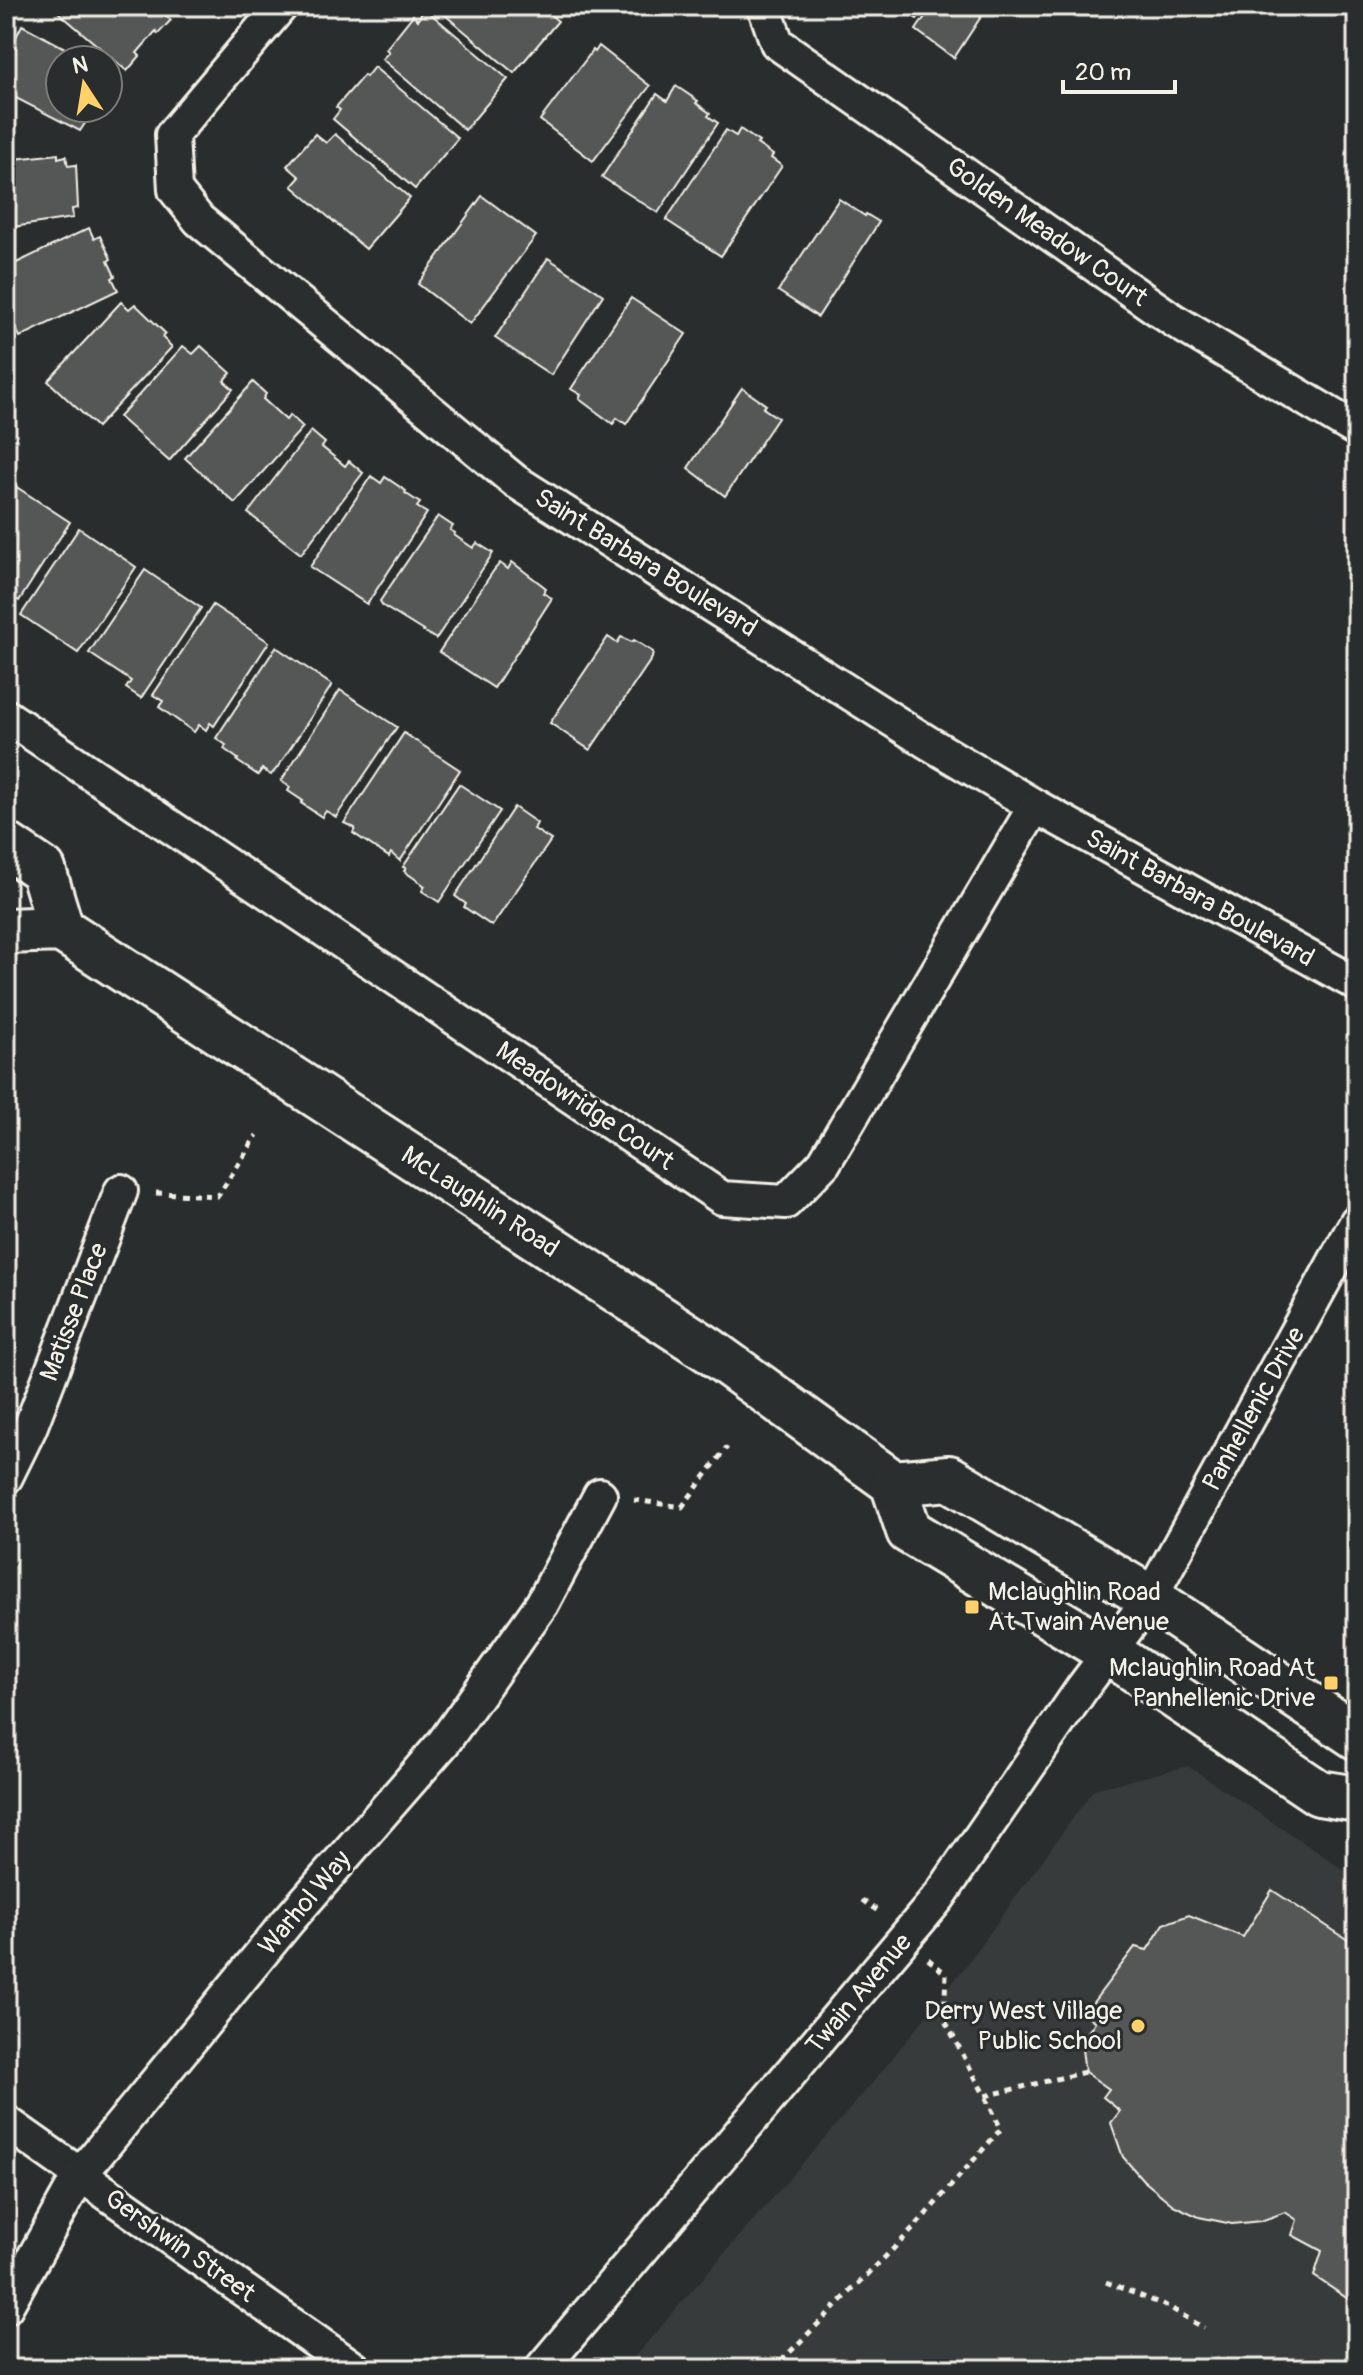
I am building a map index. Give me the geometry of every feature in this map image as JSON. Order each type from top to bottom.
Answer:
[{"type":"street","name":"Saint Barbara Boulevard","points":[[281,6],[172,135],[175,190],[199,220],[515,481],[927,742],[1035,806],[1357,984]]},
{"type":"street","name":"Golden Meadow Court","points":[[764,6],[777,43],[1173,320],[1357,430]]},
{"type":"street","name":"Meadowridge Court","points":[[6,716],[722,1198],[786,1202],[824,1163],[1035,806]]},
{"type":"street","points":[[6,845],[43,870],[61,929],[6,931]]},
{"type":"street","name":"McLaughlin Road","points":[[61,929],[709,1350],[893,1483]]},
{"type":"street","name":"Matisse Place","points":[[6,1477],[30,1428],[121,1191]]},
{"type":"street","name":"Panhellenic Drive","points":[[1150,1598],[1357,1221]]},
{"type":"street","points":[[1357,1737],[1150,1598],[949,1478],[893,1483],[909,1531],[1109,1652],[1319,1793],[1357,1799]]},
{"type":"street","name":"Warhol Way","points":[[6,2307],[79,2176],[288,1921],[444,1742],[542,1604],[600,1495]]},
{"type":"street","name":"Twain Avenue","points":[[541,2369],[939,1897],[1150,1598]]},
{"type":"street","name":"Gershwin Street","points":[[6,2122],[355,2369]]},
{"type":"path","points":[[121,1191],[218,1196],[257,1135]]},
{"type":"path","points":[[600,1495],[682,1507],[727,1447]]},
{"type":"path","points":[[773,2369],[912,2230],[1001,2129],[944,2019],[946,1974],[905,1940],[880,1912],[862,1900]]},
{"type":"path","points":[[985,2096],[1085,2072]]},
{"type":"path","points":[[1106,2282],[1169,2307],[1204,2328]]},
{"type":"shaded area","name":"Derry West Village Public School","points":[[1188,1766],[1357,1878],[1357,2369],[624,2369],[874,2081],[962,1971],[1094,1789]]},
{"type":"building","points":[[51,6],[154,6],[171,20],[158,34],[156,31],[137,53],[140,56],[127,71],[124,68],[124,44],[95,44]]},
{"type":"building","points":[[443,6],[540,6],[558,21],[514,73],[439,10]]},
{"type":"building","points":[[896,6],[927,6],[917,19]]},
{"type":"building","points":[[932,6],[988,6],[954,58],[916,30]]},
{"type":"building","points":[[424,8],[508,79],[465,130],[382,59],[389,52],[386,49],[413,15],[418,20]]},
{"type":"building","points":[[22,25],[57,44],[44,44],[44,113],[6,93],[6,50],[9,51]]},
{"type":"building","points":[[599,46],[650,86],[593,161],[540,120]]},
{"type":"building","points":[[374,67],[458,138],[415,189],[333,119],[340,110],[336,107]]},
{"type":"building","points":[[676,86],[698,101],[696,103],[718,123],[658,213],[602,177],[657,94],[667,101]]},
{"type":"building","points":[[66,124],[85,124],[80,131]]},
{"type":"building","points":[[740,129],[759,142],[757,144],[782,166],[721,256],[666,220],[726,130],[736,136]]},
{"type":"building","points":[[315,134],[326,143],[335,134],[410,198],[366,249],[292,186],[300,177],[287,166]]},
{"type":"building","points":[[58,154],[58,158],[66,156],[68,166],[76,165],[78,208],[72,209],[73,218],[6,228],[6,160]]},
{"type":"building","points":[[482,196],[536,236],[470,324],[418,284]]},
{"type":"building","points":[[839,199],[879,222],[818,317],[778,291]]},
{"type":"building","points":[[89,228],[94,239],[100,236],[111,259],[108,261],[118,290],[20,337],[6,308],[6,268]]},
{"type":"building","points":[[548,258],[603,295],[551,375],[495,338]]},
{"type":"building","points":[[631,298],[686,334],[626,424],[617,418],[613,424],[579,399],[581,395],[571,389]]},
{"type":"building","points":[[121,302],[129,309],[135,304],[166,334],[162,337],[172,347],[97,427],[48,381]]},
{"type":"building","points":[[183,346],[193,354],[201,346],[231,373],[224,381],[233,389],[169,461],[119,417]]},
{"type":"building","points":[[253,382],[266,394],[263,399],[286,420],[290,415],[303,427],[235,503],[185,458]]},
{"type":"building","points":[[742,388],[778,418],[725,496],[688,468]]},
{"type":"building","points":[[311,431],[325,443],[322,447],[345,466],[349,461],[363,473],[301,554],[248,513]]},
{"type":"building","points":[[371,476],[381,483],[385,477],[420,503],[417,507],[427,513],[367,604],[310,567]]},
{"type":"building","points":[[15,486],[70,522],[19,601],[6,593],[6,500]]},
{"type":"building","points":[[438,516],[453,526],[450,530],[454,535],[473,548],[477,543],[493,553],[436,639],[383,606],[380,601]]},
{"type":"building","points":[[79,528],[136,567],[78,653],[21,615]]},
{"type":"building","points":[[512,562],[546,588],[543,593],[552,598],[494,688],[439,652],[494,570],[500,563],[508,569]]},
{"type":"building","points":[[145,570],[201,608],[141,698],[126,688],[131,681],[89,653]]},
{"type":"building","points":[[213,605],[269,642],[214,726],[210,723],[206,730],[199,725],[194,732],[159,707],[163,701],[153,695]]},
{"type":"building","points":[[608,637],[617,643],[621,637],[634,640],[653,652],[652,658],[590,750],[550,723]]},
{"type":"building","points":[[276,647],[332,685],[278,767],[271,775],[262,769],[258,775],[237,761],[224,749],[226,745],[216,738]]},
{"type":"building","points":[[340,690],[397,727],[336,817],[326,811],[322,817],[301,803],[303,801],[288,791],[290,787],[281,781]]},
{"type":"building","points":[[404,733],[460,770],[400,861],[353,833],[355,828],[344,823]]},
{"type":"building","points":[[459,784],[500,811],[439,902],[422,891],[425,886],[403,867]]},
{"type":"building","points":[[514,807],[537,823],[534,829],[551,840],[492,926],[464,907],[466,904],[455,896]]},
{"type":"building","points":[[1272,1890],[1357,1946],[1357,2305],[1314,2276],[1322,2251],[1292,2235],[1297,2220],[1285,2212],[1261,2221],[1232,2224],[1199,2217],[1173,2205],[1143,2180],[1123,2157],[1111,2123],[1120,2111],[1103,2097],[1109,2089],[1085,2072],[1081,2042],[1095,2022],[1085,2013],[1135,1947],[1147,1950],[1164,1924],[1189,1915],[1243,1937]]},
{"type":"place","name":"Mclaughlin Road At Twain Avenue","points":[[972,1607]]},
{"type":"place","name":"Mclaughlin Road At Panhellenic Drive","points":[[1331,1683]]},
{"type":"place","name":"Derry West Village Public School","points":[[1138,2026]]}]
